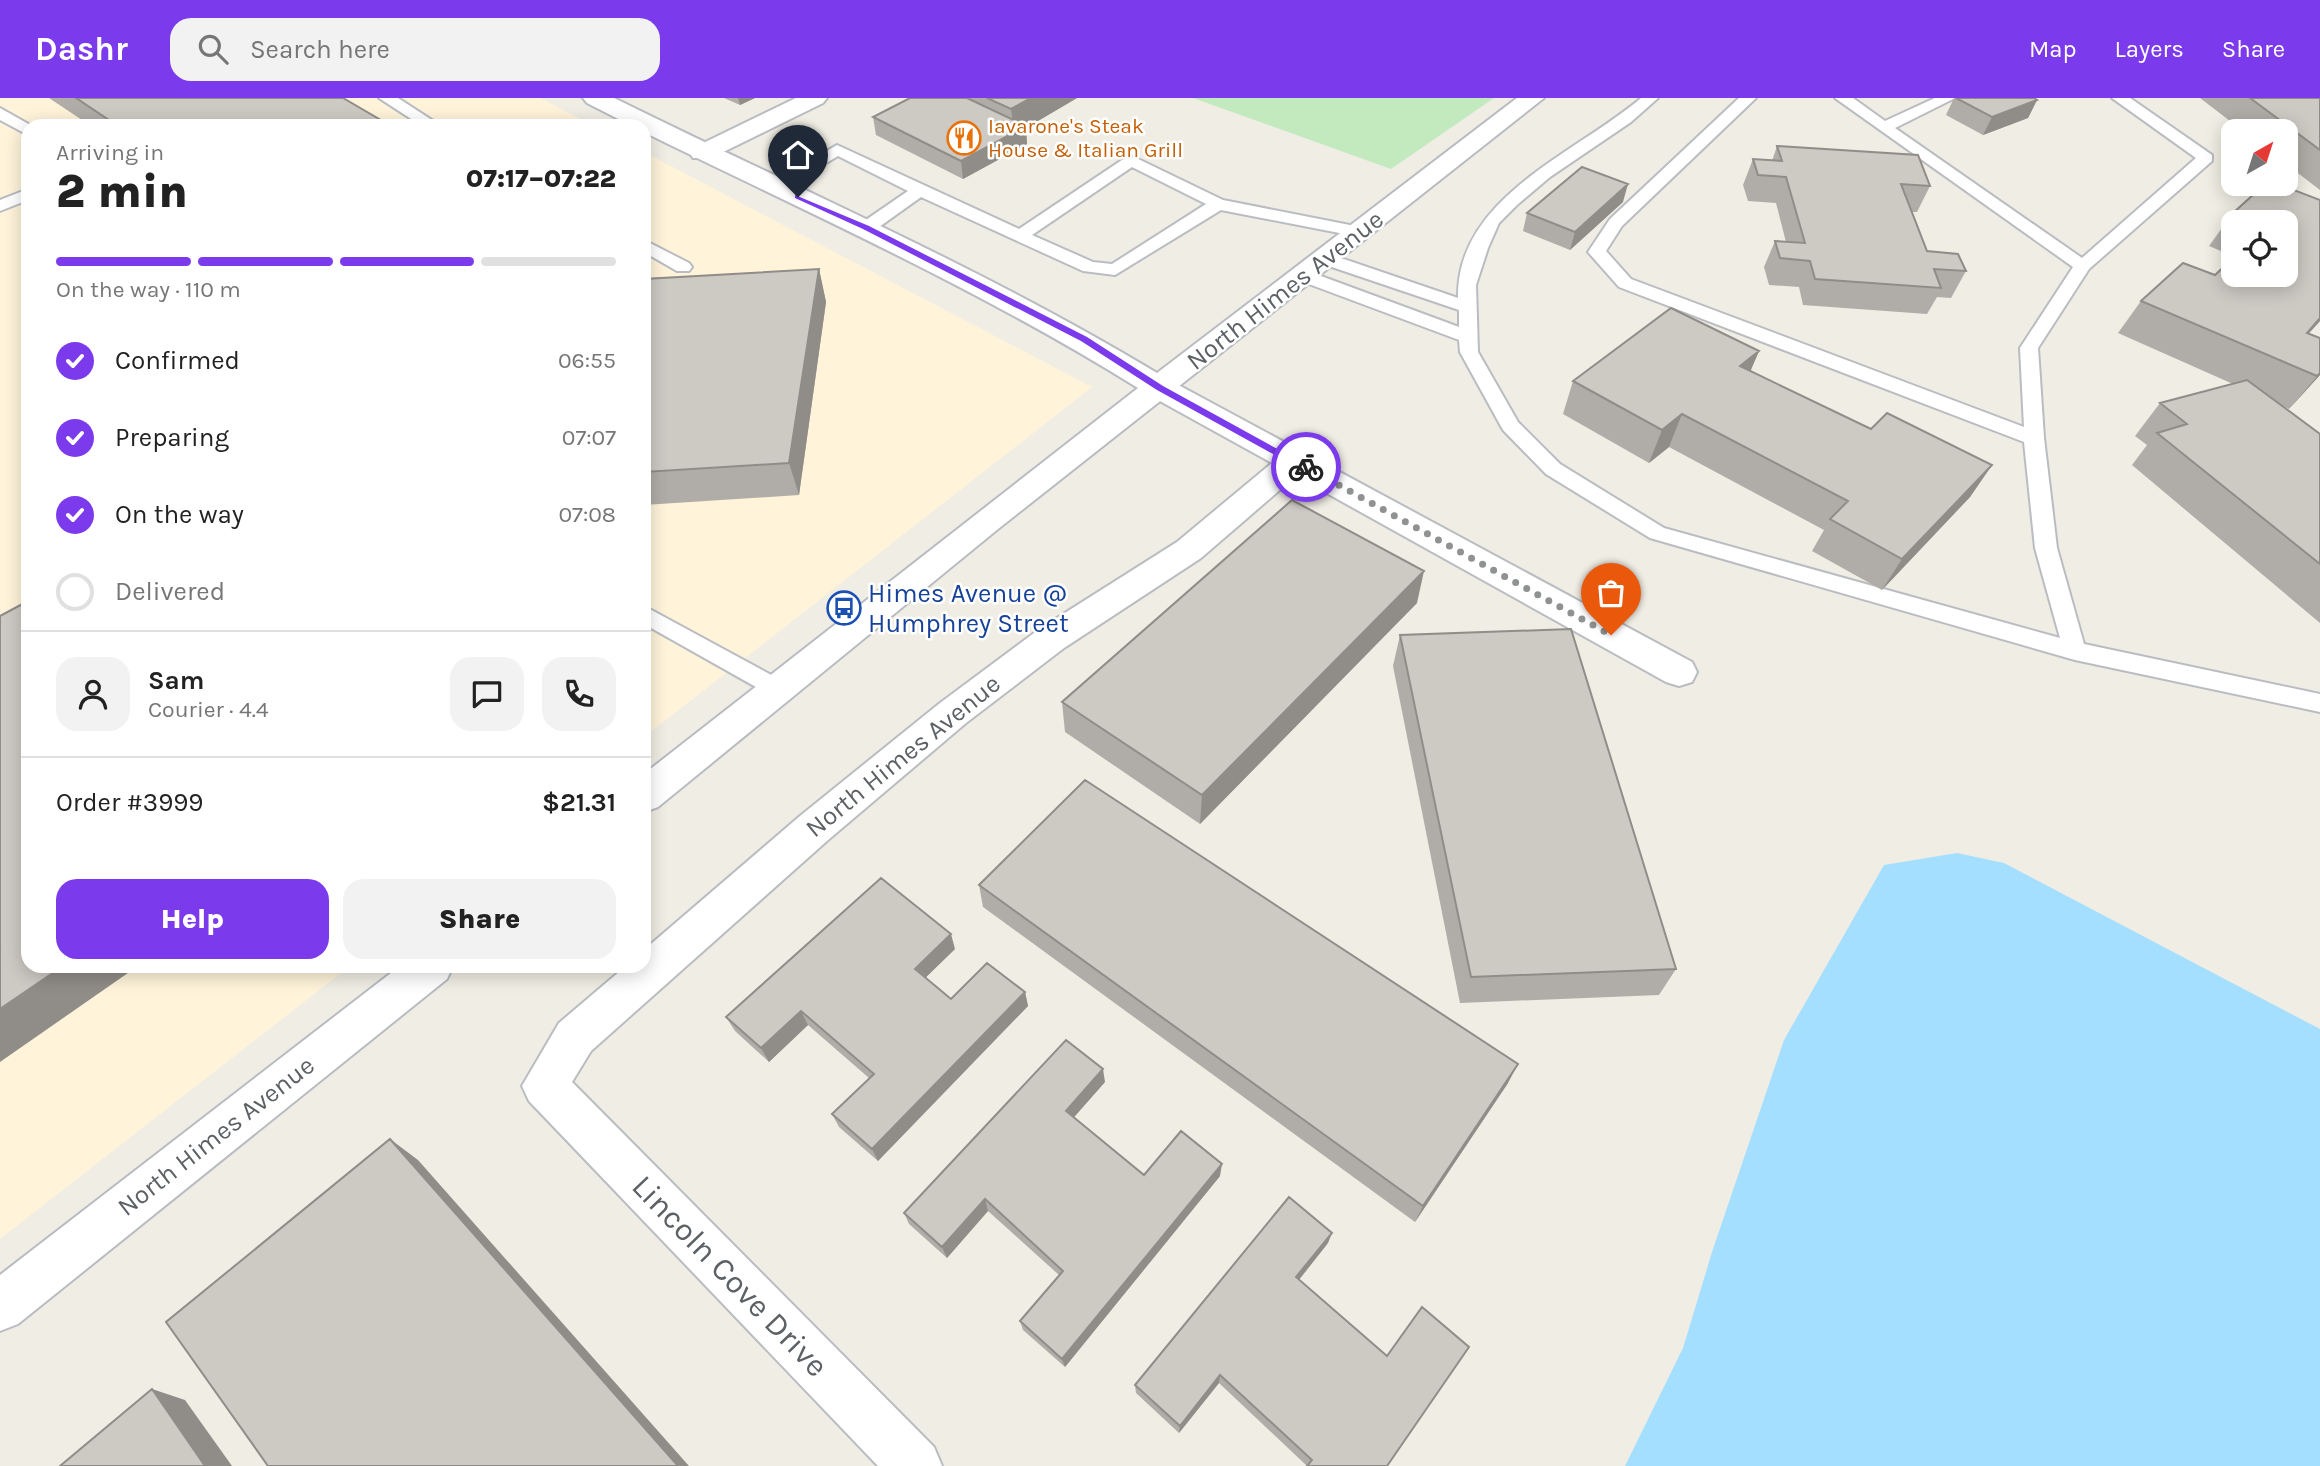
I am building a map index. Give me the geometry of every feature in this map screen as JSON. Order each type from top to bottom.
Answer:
[{"type":"street","points":[[595,98],[636,119]]},
{"type":"street","points":[[702,153],[815,98]]},
{"type":"street","name":"North Himes Avenue","points":[[651,790],[986,522],[1532,98]]},
{"type":"street","points":[[651,127],[866,228],[1084,339],[1160,388],[1679,672]]},
{"type":"street","name":"North Himes Avenue","points":[[651,971],[814,828],[953,713],[1051,639],[1189,550],[1294,461]]},
{"type":"street","name":"North Himes Avenue","points":[[0,1306],[423,973]]},
{"type":"street","name":"North Himes Avenue","points":[[545,1086],[575,1037],[648,973]]},
{"type":"street","name":"Lincoln Cove Drive","points":[[545,1086],[915,1466]]},
{"type":"lane","points":[[387,98],[422,119]]},
{"type":"lane","points":[[1650,98],[1626,119],[1544,174],[1492,221],[1479,248],[1467,285],[1469,352],[1510,426],[1553,469],[1657,533],[2075,651],[2320,703]]},
{"type":"lane","points":[[1748,98],[1616,223],[1597,252],[1625,283],[2034,438]]},
{"type":"lane","points":[[1843,98],[2083,266]]},
{"type":"lane","points":[[1884,127],[1947,98]]},
{"type":"lane","points":[[2075,651],[2046,548],[2034,438],[2029,348],[2083,266],[2206,158],[2120,98]]},
{"type":"lane","points":[[0,113],[21,126]]},
{"type":"lane","points":[[776,186],[837,150],[949,205],[1089,267],[1115,270],[1218,204]]},
{"type":"lane","points":[[1019,236],[1128,163],[1134,162],[1218,204],[1360,232]]},
{"type":"lane","points":[[866,228],[920,190]]},
{"type":"lane","points":[[0,206],[21,197]]},
{"type":"lane","points":[[651,249],[683,267]]},
{"type":"lane","points":[[1315,267],[1467,307]]},
{"type":"lane","points":[[1315,267],[1468,337]]},
{"type":"lane","points":[[651,618],[778,689]]},
{"type":"lane","points":[[2280,693],[2320,714]]},
{"type":"shaded area","points":[[0,98],[540,98],[580,119],[21,119],[21,973],[341,973],[0,1239]]},
{"type":"shaded area","points":[[651,156],[1092,387],[651,732]]},
{"type":"green space","points":[[1193,98],[1494,98],[1391,169]]},
{"type":"water","points":[[1957,853],[2004,863],[2320,1029],[2320,1466],[1625,1466],[1683,1348],[1712,1252],[1784,1040],[1884,865]]},
{"type":"building","points":[[76,98],[343,98],[379,119],[108,119]]},
{"type":"building","points":[[910,98],[967,98],[1026,126],[961,161],[873,117]]},
{"type":"building","points":[[987,98],[1031,98],[1011,109]]},
{"type":"building","points":[[1956,98],[2034,98],[2037,100],[1992,117]]},
{"type":"building","points":[[2250,98],[2320,98],[2320,150],[2298,134],[2298,119],[2278,119]]},
{"type":"building","points":[[1777,146],[1918,155],[1930,186],[1901,184],[1927,251],[1958,254],[1966,271],[1934,269],[1941,288],[1815,279],[1810,261],[1780,258],[1775,241],[1805,243],[1786,177],[1758,175],[1753,159],[1782,161]]},
{"type":"building","points":[[1582,167],[1628,184],[1575,232],[1527,213]]},
{"type":"building","points":[[2298,192],[2320,200],[2320,318],[2307,333],[2320,338],[2320,373],[2317,376],[2141,301],[2183,263],[2215,275],[2221,269],[2221,287],[2298,287],[2298,210],[2236,210],[2252,196],[2298,196]]},
{"type":"building","points":[[819,269],[789,463],[651,472],[651,279]]},
{"type":"building","points":[[1671,308],[1759,351],[1740,366],[1871,429],[1887,413],[1992,465],[1902,559],[1830,519],[1848,501],[1682,414],[1662,430],[1573,381]]},
{"type":"building","points":[[2247,380],[2320,434],[2320,564],[2157,433],[2187,424],[2160,403]]},
{"type":"building","points":[[1292,500],[1424,571],[1202,795],[1062,702]]},
{"type":"building","points":[[21,605],[21,973],[53,973],[0,1009],[0,616]]},
{"type":"building","points":[[1571,629],[1676,969],[1471,977],[1400,635]]},
{"type":"building","points":[[1085,780],[1518,1064],[1423,1206],[979,885]]},
{"type":"building","points":[[881,878],[951,934],[915,969],[951,999],[987,963],[1025,992],[872,1149],[832,1114],[874,1074],[801,1011],[761,1048],[726,1017]]},
{"type":"building","points":[[1066,1040],[1103,1069],[1066,1111],[1144,1175],[1181,1131],[1222,1164],[1062,1359],[1020,1321],[1063,1271],[985,1199],[942,1247],[904,1213]]},
{"type":"building","points":[[390,1139],[678,1466],[268,1466],[166,1322]]},
{"type":"building","points":[[1289,1197],[1332,1233],[1296,1277],[1387,1356],[1422,1307],[1469,1347],[1387,1466],[1307,1466],[1312,1460],[1220,1375],[1180,1426],[1135,1385]]},
{"type":"building","points":[[152,1389],[205,1466],[60,1466]]},
{"type":"way so far","points":[[1306,467],[1611,635]]},
{"type":"place","name":"Iavarone's Steak House & Italian Grill","points":[[964,138]]},
{"type":"place","name":"Himes Avenue @ Humphrey Street","points":[[844,608]]},
{"type":"route","points":[[798,197],[866,228],[1084,339],[1160,388],[1306,467]]}]
